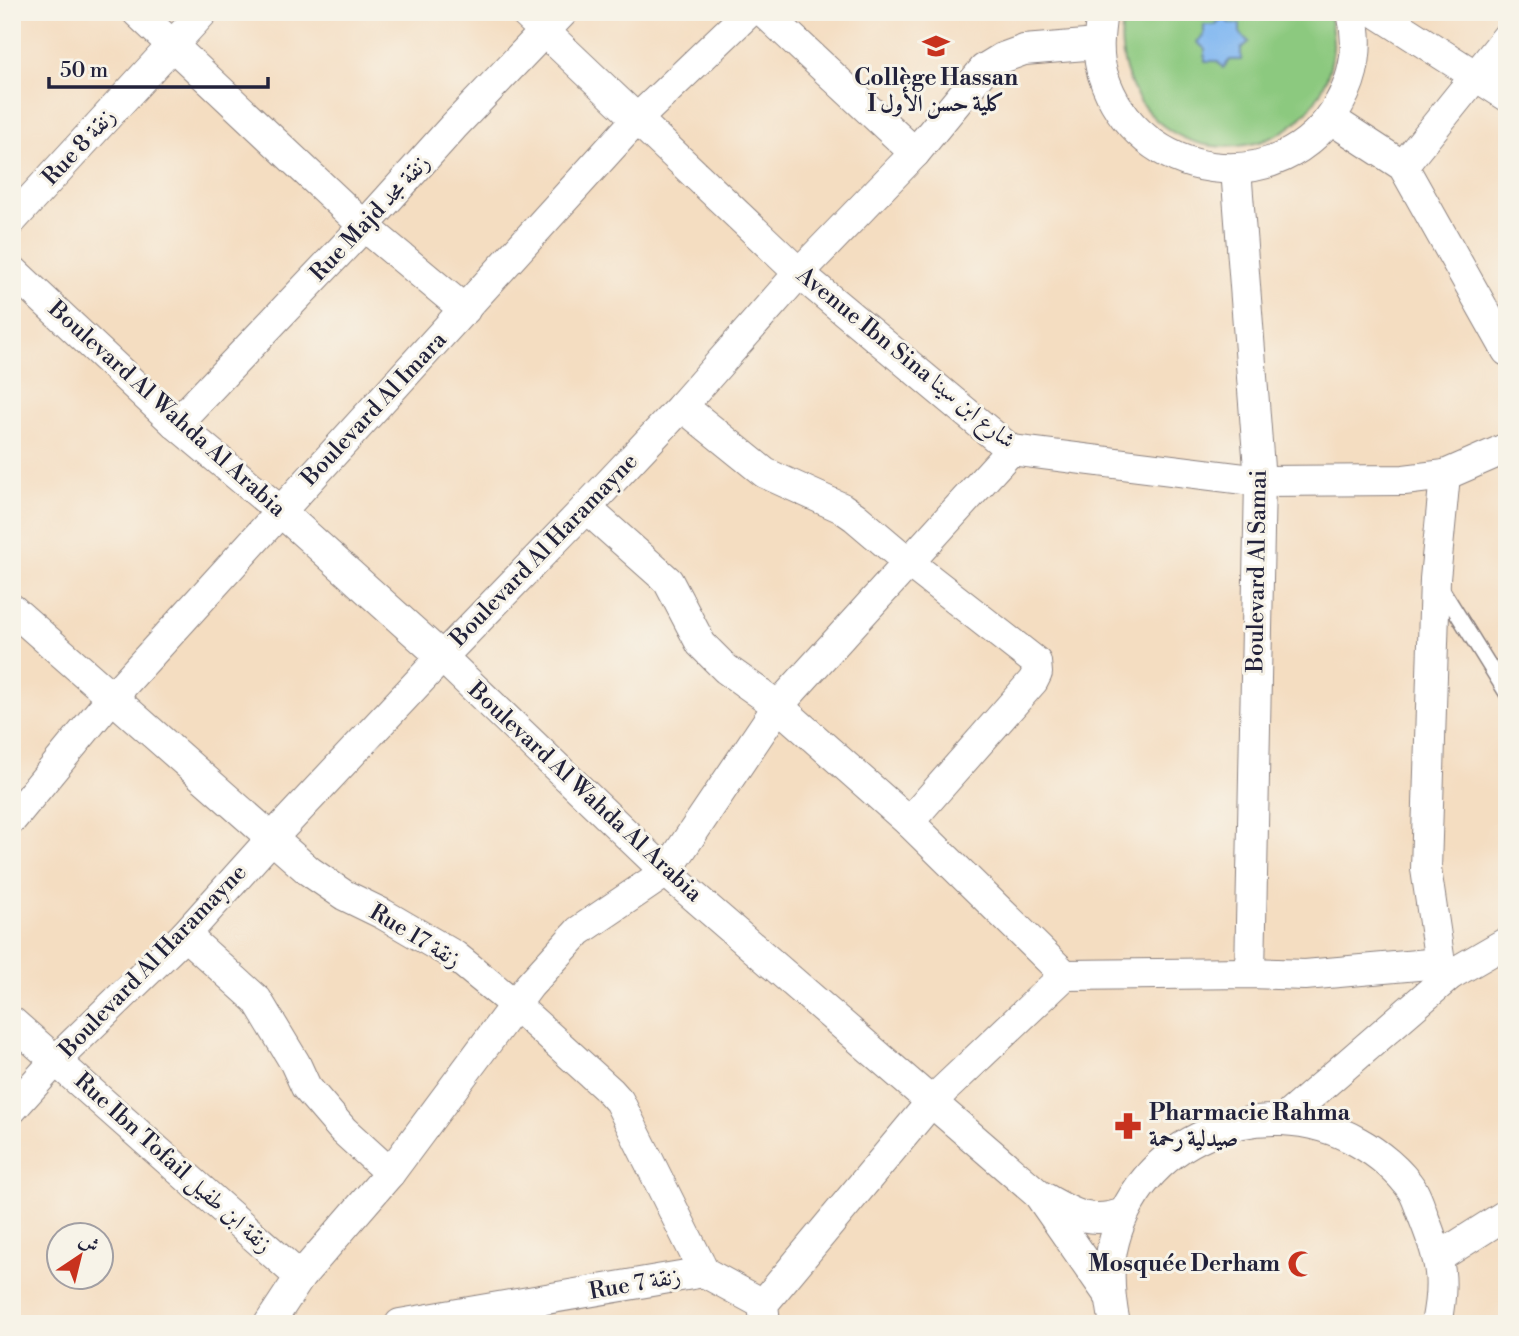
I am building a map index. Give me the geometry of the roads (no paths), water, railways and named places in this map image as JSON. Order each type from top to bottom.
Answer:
[{"type":"street","points":[[137,12],[365,226],[466,310]]},
{"type":"street","name":"Rue 8 زنقة","points":[[12,220],[203,12]]},
{"type":"street","name":"Boulevard Al Imara","points":[[16,804],[637,119],[749,12]]},
{"type":"street","points":[[764,12],[915,153]]},
{"type":"street","points":[[1101,12],[1098,44],[1102,73],[1113,101],[1130,125],[1152,145],[1178,159],[1206,168],[1236,169],[1263,165],[1289,154],[1312,139],[1331,119],[1347,90],[1355,59],[1356,26],[1352,12]]},
{"type":"street","points":[[1376,12],[1507,96]]},
{"type":"street","name":"Avenue Ibn Sina شارع ابن سينا","points":[[544,19],[637,119],[799,273],[1010,450],[1260,481],[1404,480],[1445,475],[1507,448]]},
{"type":"street","name":"Rue Majd زنقة مجد","points":[[176,424],[365,226],[544,19]]},
{"type":"street","points":[[1403,166],[1507,37]]},
{"type":"street","name":"Boulevard Al Haramayne","points":[[12,1109],[57,1059],[186,935],[272,838],[586,508],[799,273],[915,153],[984,69],[1002,58],[1024,50],[1098,44]]},
{"type":"street","points":[[1331,119],[1403,166],[1507,351]]},
{"type":"street","name":"Boulevard Al Samai","points":[[1236,169],[1260,481],[1250,973]]},
{"type":"street","name":"Boulevard Al Wahda Al Arabia","points":[[12,270],[176,424],[280,511],[442,657],[666,872],[1039,1195],[1108,1294]]},
{"type":"street","points":[[681,406],[765,473],[842,508],[1033,658],[1037,667],[1033,681],[909,822]]},
{"type":"street","points":[[269,1324],[300,1277],[390,1173],[515,1004],[579,931],[666,872],[778,706],[1010,450]]},
{"type":"street","points":[[1445,475],[1435,579],[1426,869],[1445,969]]},
{"type":"street","points":[[586,508],[668,581],[701,644],[726,669],[778,706],[909,822],[1065,975]]},
{"type":"street","name":"Rue 17 زنقة","points":[[12,609],[309,872],[344,895],[383,914],[455,956],[515,1004],[619,1101],[705,1272]]},
{"type":"street","points":[[186,935],[257,1000],[295,1063],[306,1087],[343,1130],[390,1173]]},
{"type":"street","points":[[1284,1119],[1445,969],[1507,942]]},
{"type":"street","points":[[705,1272],[764,1314],[932,1101],[1065,975],[1305,975],[1445,969]]},
{"type":"street","name":"Rue Ibn Tofail زنقة ابن طفيل","points":[[12,1022],[57,1059],[300,1277]]},
{"type":"street","points":[[1115,1324],[1108,1294],[1112,1250],[1124,1213],[1145,1180],[1173,1153],[1207,1133],[1244,1121],[1284,1119],[1314,1123],[1343,1133],[1370,1148],[1393,1168],[1413,1191],[1439,1257],[1441,1297],[1436,1324]]},
{"type":"street","name":"Boulevard Al Wahda Al Arabia","points":[[1039,1195],[1091,1219],[1124,1213]]},
{"type":"street","points":[[1439,1257],[1507,1214]]},
{"type":"street","name":"Rue 7 زنقة","points":[[400,1324],[705,1272]]},
{"type":"lane","points":[[1435,579],[1507,694]]},
{"type":"water","points":[[1223,17],[1230,24],[1240,24],[1240,34],[1249,42],[1241,49],[1241,60],[1230,60],[1223,68],[1217,61],[1205,61],[1205,49],[1197,42],[1204,35],[1204,25],[1215,25]]},
{"type":"place","name":"Collège Hassan I كلية حسن الأول","points":[[936,46]]},
{"type":"place","name":"Pharmacie Rahma صيدلية رحمة","points":[[1128,1126]]},
{"type":"place","name":"Mosquée Derham","points":[[1301,1264]]}]
